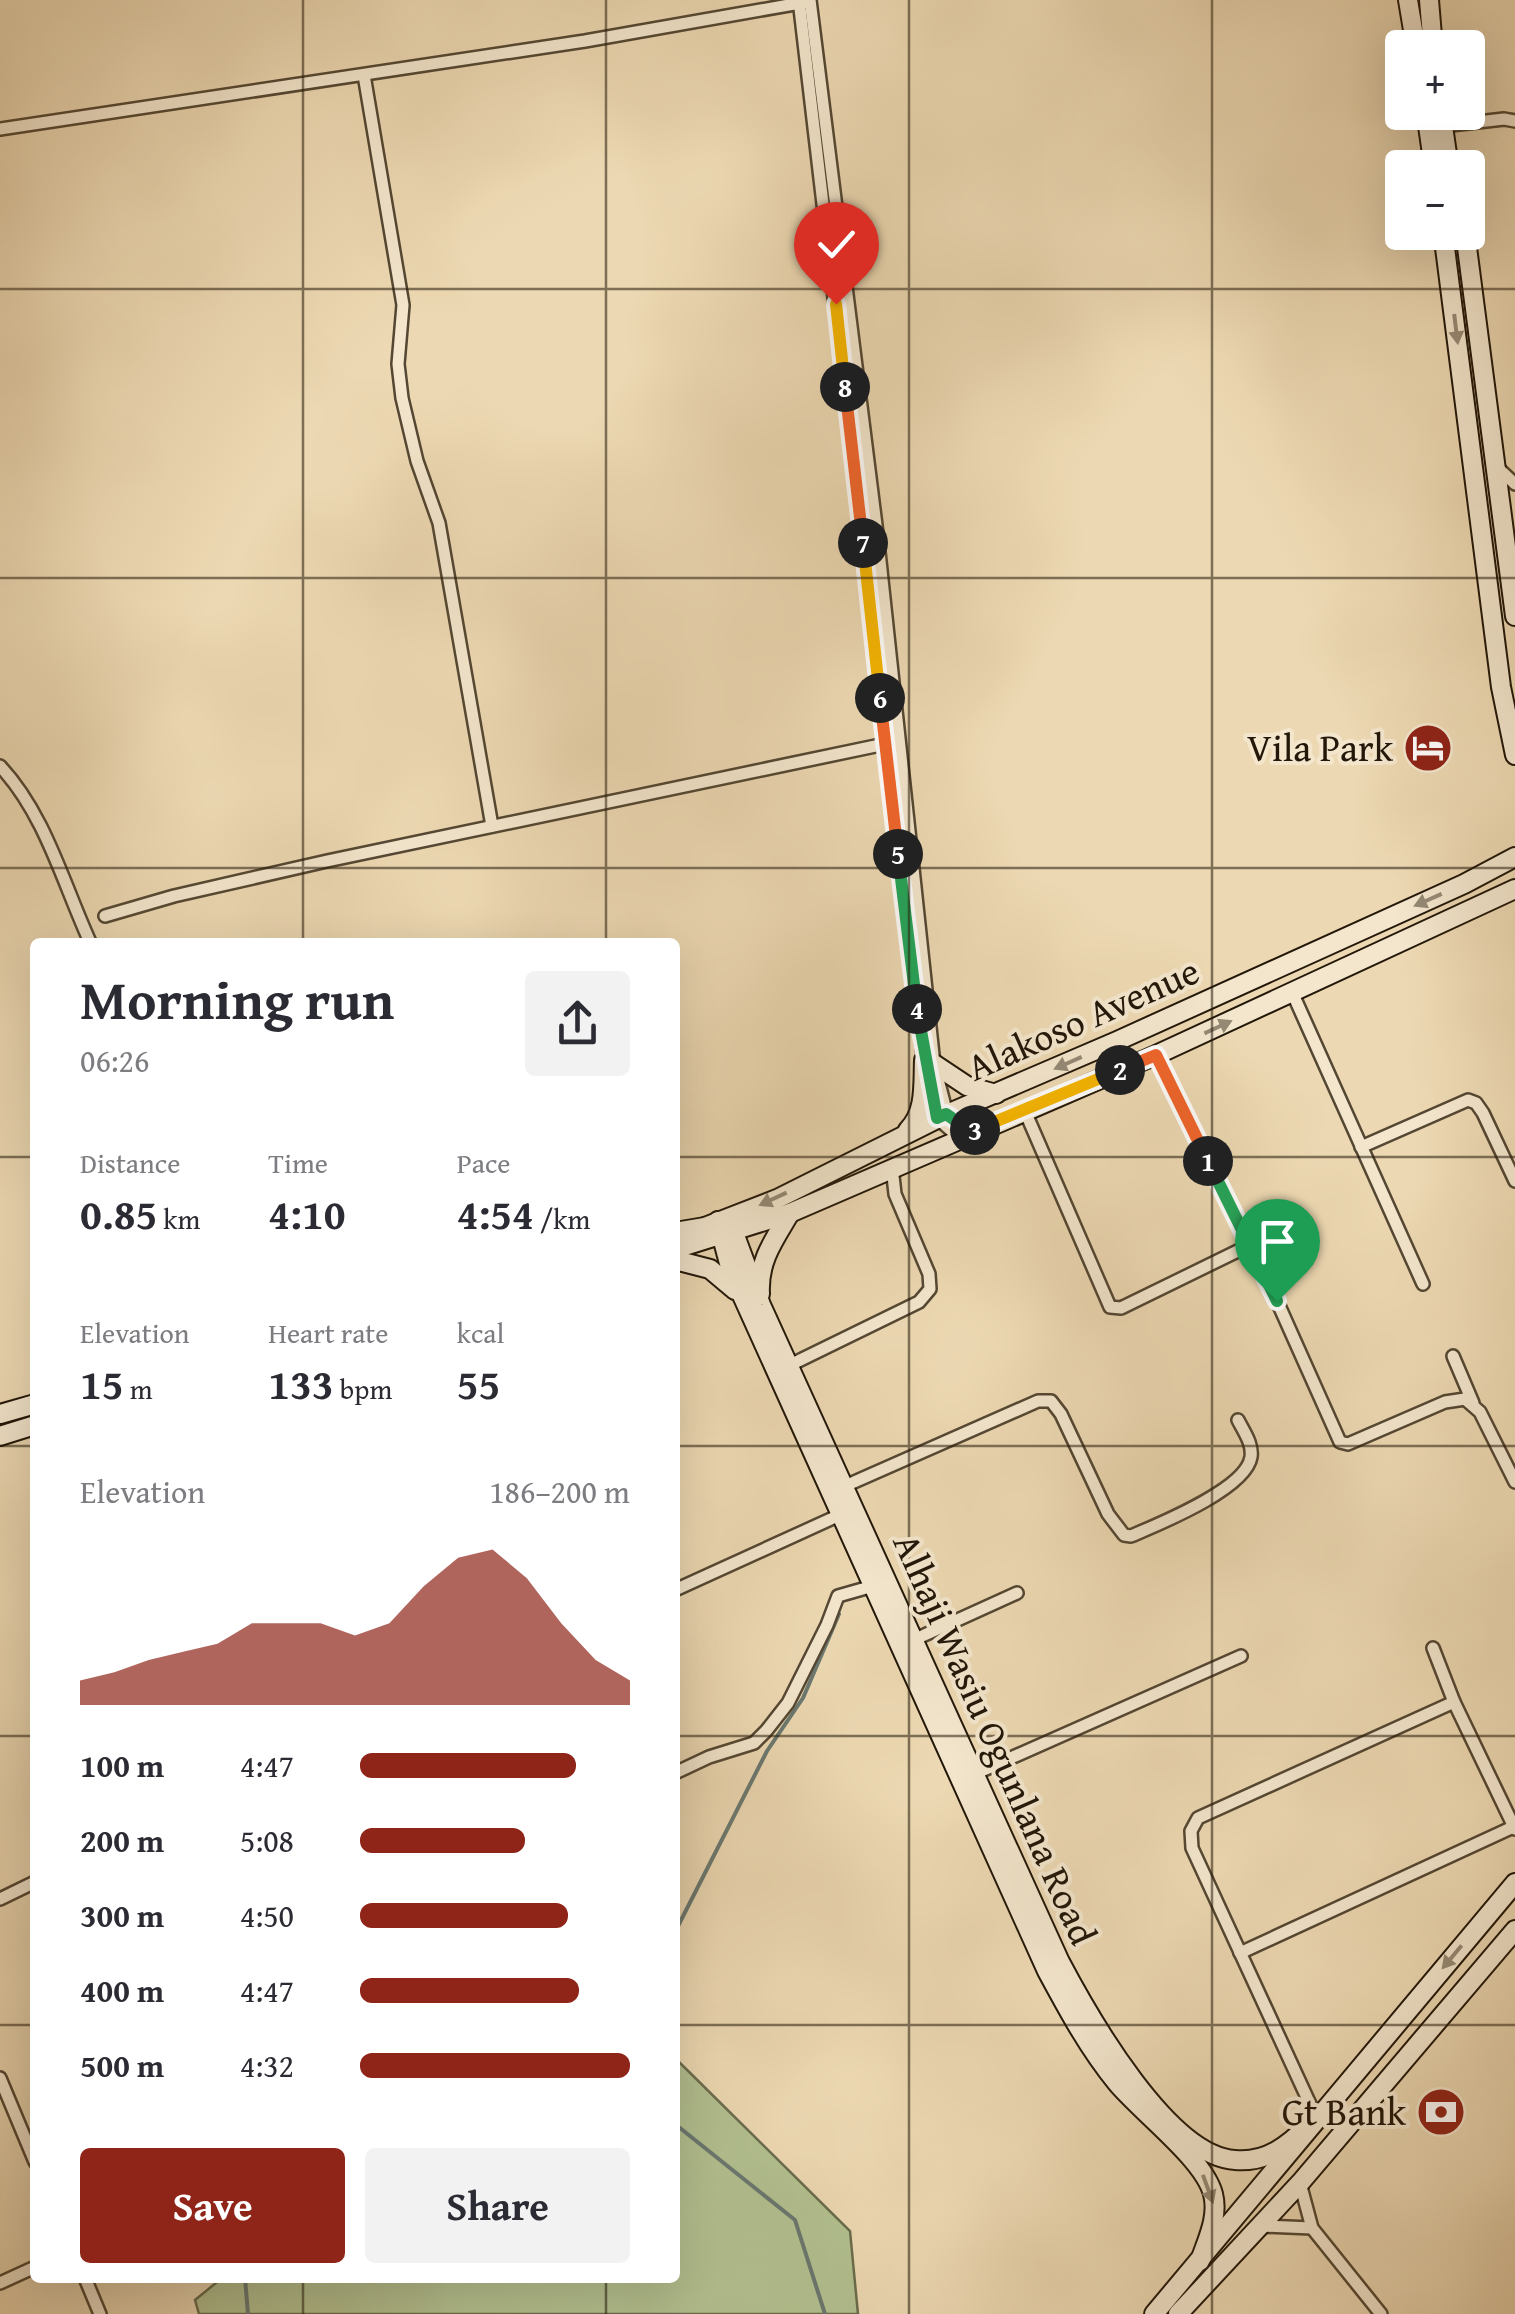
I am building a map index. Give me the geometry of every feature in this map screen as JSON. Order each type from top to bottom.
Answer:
[{"type":"street","points":[[1408,0],[1413,30]]},
{"type":"street","points":[[1416,0],[1421,30]]},
{"type":"street","points":[[1432,0],[1434,30]]},
{"type":"street","points":[[0,129],[692,24],[805,1]]},
{"type":"street","points":[[805,1],[885,744],[929,1062],[942,1116],[966,1135]]},
{"type":"street","points":[[805,1],[874,514],[929,1062],[913,1127],[876,1151]]},
{"type":"street","points":[[364,75],[402,305],[398,364],[402,398],[417,461],[439,523],[492,826]]},
{"type":"street","points":[[1485,118],[1515,121]]},
{"type":"street","points":[[1445,250],[1501,686],[1515,755]]},
{"type":"street","points":[[1467,250],[1511,548],[1515,616]]},
{"type":"street","points":[[1498,468],[1515,484]]},
{"type":"street","points":[[105,916],[238,881],[885,744]]},
{"type":"street","points":[[0,766],[18,786],[38,822],[88,938]]},
{"type":"street","points":[[1490,870],[1515,839]]},
{"type":"street","name":"Alakoso Avenue","points":[[680,1247],[942,1116],[1515,857]]},
{"type":"street","name":"Alakoso Avenue","points":[[680,1232],[720,1230],[790,1212],[1156,1055],[1513,891]]},
{"type":"street","points":[[1292,992],[1423,1284]]},
{"type":"street","points":[[1156,1055],[1250,1245],[1340,1442],[1348,1444],[1455,1399],[1473,1403]]},
{"type":"street","points":[[929,1062],[966,1086],[997,1094]]},
{"type":"street","points":[[1361,1147],[1468,1100],[1483,1113],[1515,1181]]},
{"type":"street","points":[[1024,1110],[1110,1307],[1121,1308],[1250,1245]]},
{"type":"street","points":[[788,1366],[919,1302],[930,1290],[929,1274],[894,1194],[892,1167]]},
{"type":"street","points":[[680,1261],[720,1275],[753,1304],[762,1262],[790,1212]]},
{"type":"street","name":"Alhaji Wasiu Ogunlana Road","points":[[720,1230],[725,1258],[788,1366],[845,1486],[848,1511],[873,1586],[908,1642],[976,1773],[1077,1996],[1111,2051],[1148,2096],[1199,2147],[1224,2159],[1238,2161],[1269,2155],[1286,2147],[1312,2121]]},
{"type":"street","name":"Alhaji Wasiu Ogunlana Road","points":[[753,1304],[908,1642],[1036,1947],[1066,2006],[1116,2082],[1194,2161],[1208,2182],[1214,2222],[1200,2261]]},
{"type":"street","points":[[1454,1356],[1473,1403],[1515,1482]]},
{"type":"street","points":[[845,1486],[1038,1401],[1050,1401],[1061,1414],[1108,1514],[1124,1534],[1131,1536],[1208,1498],[1241,1474],[1250,1463],[1251,1446],[1238,1420]]},
{"type":"street","points":[[0,1414],[30,1405]]},
{"type":"street","points":[[0,1436],[30,1427]]},
{"type":"street","points":[[680,1588],[848,1511]]},
{"type":"street","points":[[680,1772],[709,1757],[754,1743],[788,1703],[838,1596],[873,1586]]},
{"type":"street","points":[[908,1642],[1017,1593]]},
{"type":"street","points":[[1240,1954],[1514,1828],[1454,1702],[1433,1648]]},
{"type":"street","points":[[976,1773],[1241,1656]]},
{"type":"street","points":[[1312,2121],[1192,1848],[1191,1831],[1198,1818],[1454,1702]]},
{"type":"street","points":[[1154,2314],[1515,1882]]},
{"type":"street","points":[[0,1898],[30,1884]]},
{"type":"street","points":[[1178,2314],[1300,2183],[1515,1930]]},
{"type":"street","points":[[0,2078],[6,2109],[30,2153]]},
{"type":"street","points":[[1300,2183],[1312,2228],[1381,2314]]},
{"type":"street","points":[[1261,2226],[1312,2228]]},
{"type":"street","points":[[0,2283],[30,2270]]},
{"type":"street","points":[[88,2283],[100,2314]]},
{"type":"green space","points":[[680,2063],[850,2231],[858,2314],[199,2314],[195,2300],[216,2283],[680,2283]]},
{"type":"waterway","points":[[680,1922],[767,1751],[803,1698],[839,1614]]},
{"type":"waterway","points":[[680,2128],[795,2220],[825,2314]]},
{"type":"waterway","points":[[245,2283],[248,2314]]},
{"type":"place","name":"Vila Park","points":[[1428,748]]},
{"type":"place","name":"Gt Bank","points":[[1441,2112]]},
{"type":"route","points":[[836,304],[921,1048],[937,1118],[946,1114],[972,1132],[1156,1055],[1277,1301]]}]
